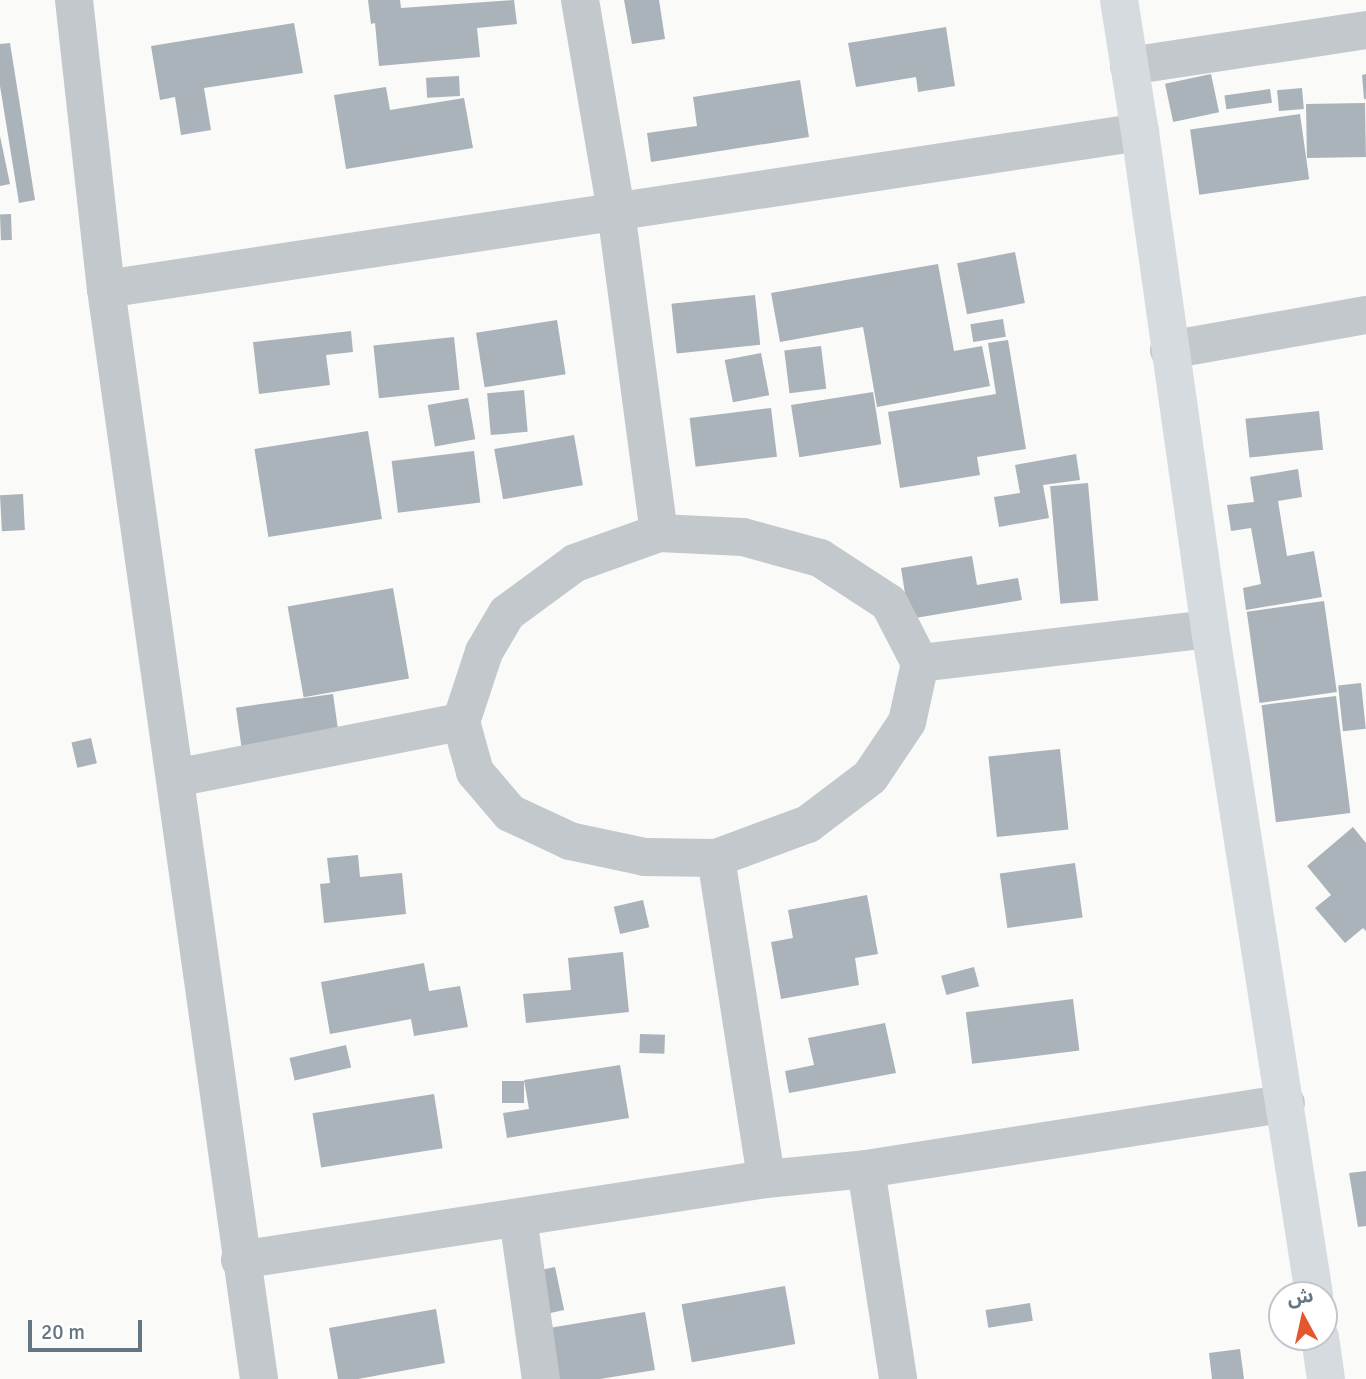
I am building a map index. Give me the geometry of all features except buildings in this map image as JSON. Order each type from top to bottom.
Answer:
[{"type":"main road","points":[[1119,0],[1210,629],[1312,1281]]},
{"type":"main road","points":[[1322,1351],[1326,1379]]},
{"type":"street","points":[[74,0],[106,289],[240,1260],[259,1379]]},
{"type":"street","points":[[580,0],[616,211],[659,533]]},
{"type":"street","points":[[1129,66],[1366,30]]},
{"type":"street","points":[[106,289],[1140,132]]},
{"type":"street","points":[[1169,350],[1366,315]]},
{"type":"street","points":[[659,533],[743,537],[820,558],[888,603],[920,663],[907,722],[870,778],[808,824],[716,858],[645,857],[583,844],[510,813],[474,772],[461,722],[484,652],[508,613],[575,563],[659,533]]},
{"type":"street","points":[[920,663],[1210,629]]},
{"type":"street","points":[[175,778],[461,722]]},
{"type":"street","points":[[716,858],[766,1179]]},
{"type":"street","points":[[240,1260],[766,1179],[866,1169],[1286,1103]]},
{"type":"street","points":[[866,1169],[898,1379]]},
{"type":"street","points":[[518,1218],[541,1379]]}]
